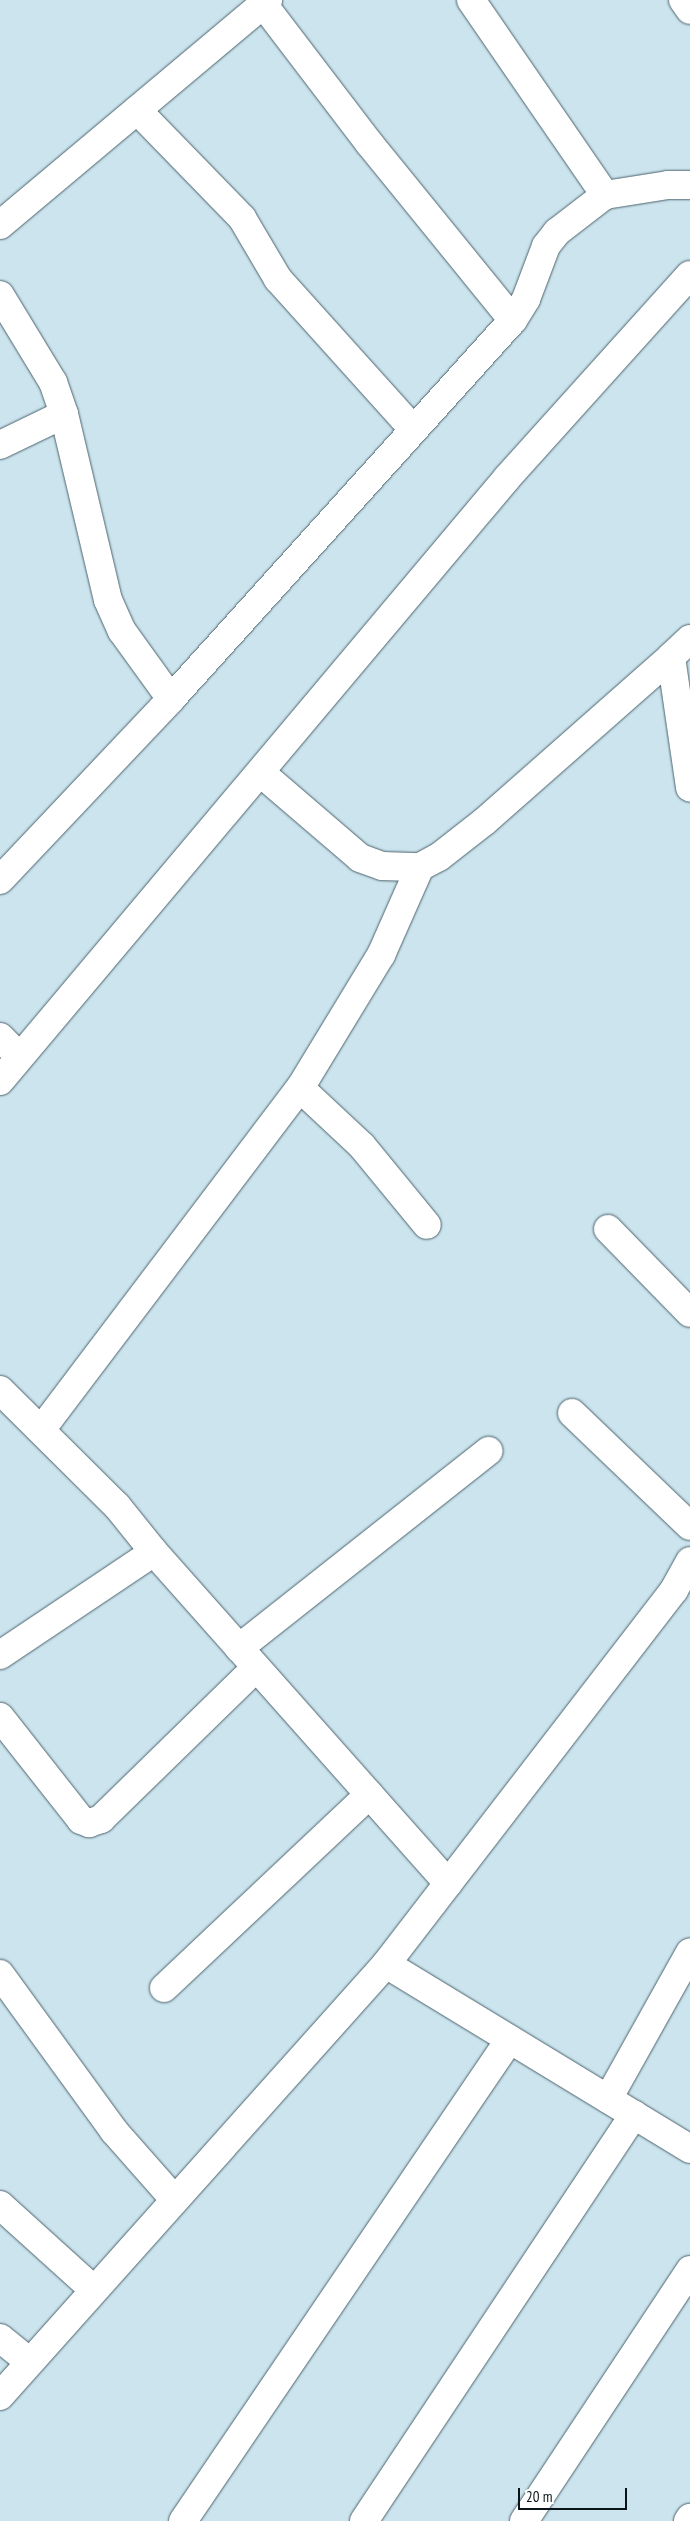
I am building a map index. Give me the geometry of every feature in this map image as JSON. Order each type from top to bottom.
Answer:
[{"type":"street","points":[[471,0],[605,194]]},
{"type":"street","points":[[683,0],[690,10]]},
{"type":"street","points":[[0,225],[266,2],[369,143],[513,320]]},
{"type":"street","points":[[137,110],[242,218],[278,279],[412,428]]},
{"type":"street","points":[[0,880],[171,699],[412,428],[513,320],[526,298],[546,246],[582,210],[605,194],[668,184],[690,185]]},
{"type":"street","points":[[0,1081],[261,773],[507,478],[690,275]]},
{"type":"street","points":[[0,295],[53,382],[64,414],[108,600],[122,631],[171,699]]},
{"type":"street","points":[[0,445],[64,414]]},
{"type":"street","points":[[261,773],[360,858],[382,866],[420,867],[439,857],[485,821],[690,639]]},
{"type":"street","points":[[671,657],[690,788]]},
{"type":"street","points":[[42,1430],[300,1088],[381,955],[420,867]]},
{"type":"street","points":[[0,1037],[20,1056]]},
{"type":"street","points":[[300,1088],[362,1146],[427,1225]]},
{"type":"street","points":[[608,1229],[690,1313]]},
{"type":"street","points":[[0,1390],[117,1506],[154,1552],[448,1883]]},
{"type":"street","points":[[572,1413],[690,1526]]},
{"type":"street","points":[[0,1717],[81,1820],[89,1823],[101,1819],[248,1658],[488,1451]]},
{"type":"street","points":[[0,1655],[154,1552]]},
{"type":"street","points":[[0,2396],[28,2361],[386,1964],[448,1883],[682,1592],[690,1561]]},
{"type":"street","points":[[164,1988],[369,1795]]},
{"type":"street","points":[[608,2099],[690,1952]]},
{"type":"street","points":[[386,1964],[690,2149]]},
{"type":"street","points":[[0,1974],[114,2131],[174,2199]]},
{"type":"street","points":[[183,2521],[510,2039]]},
{"type":"street","points":[[364,2521],[634,2115]]},
{"type":"street","points":[[0,2205],[93,2289]]},
{"type":"street","points":[[524,2521],[690,2270]]},
{"type":"street","points":[[0,2338],[28,2361]]}]
